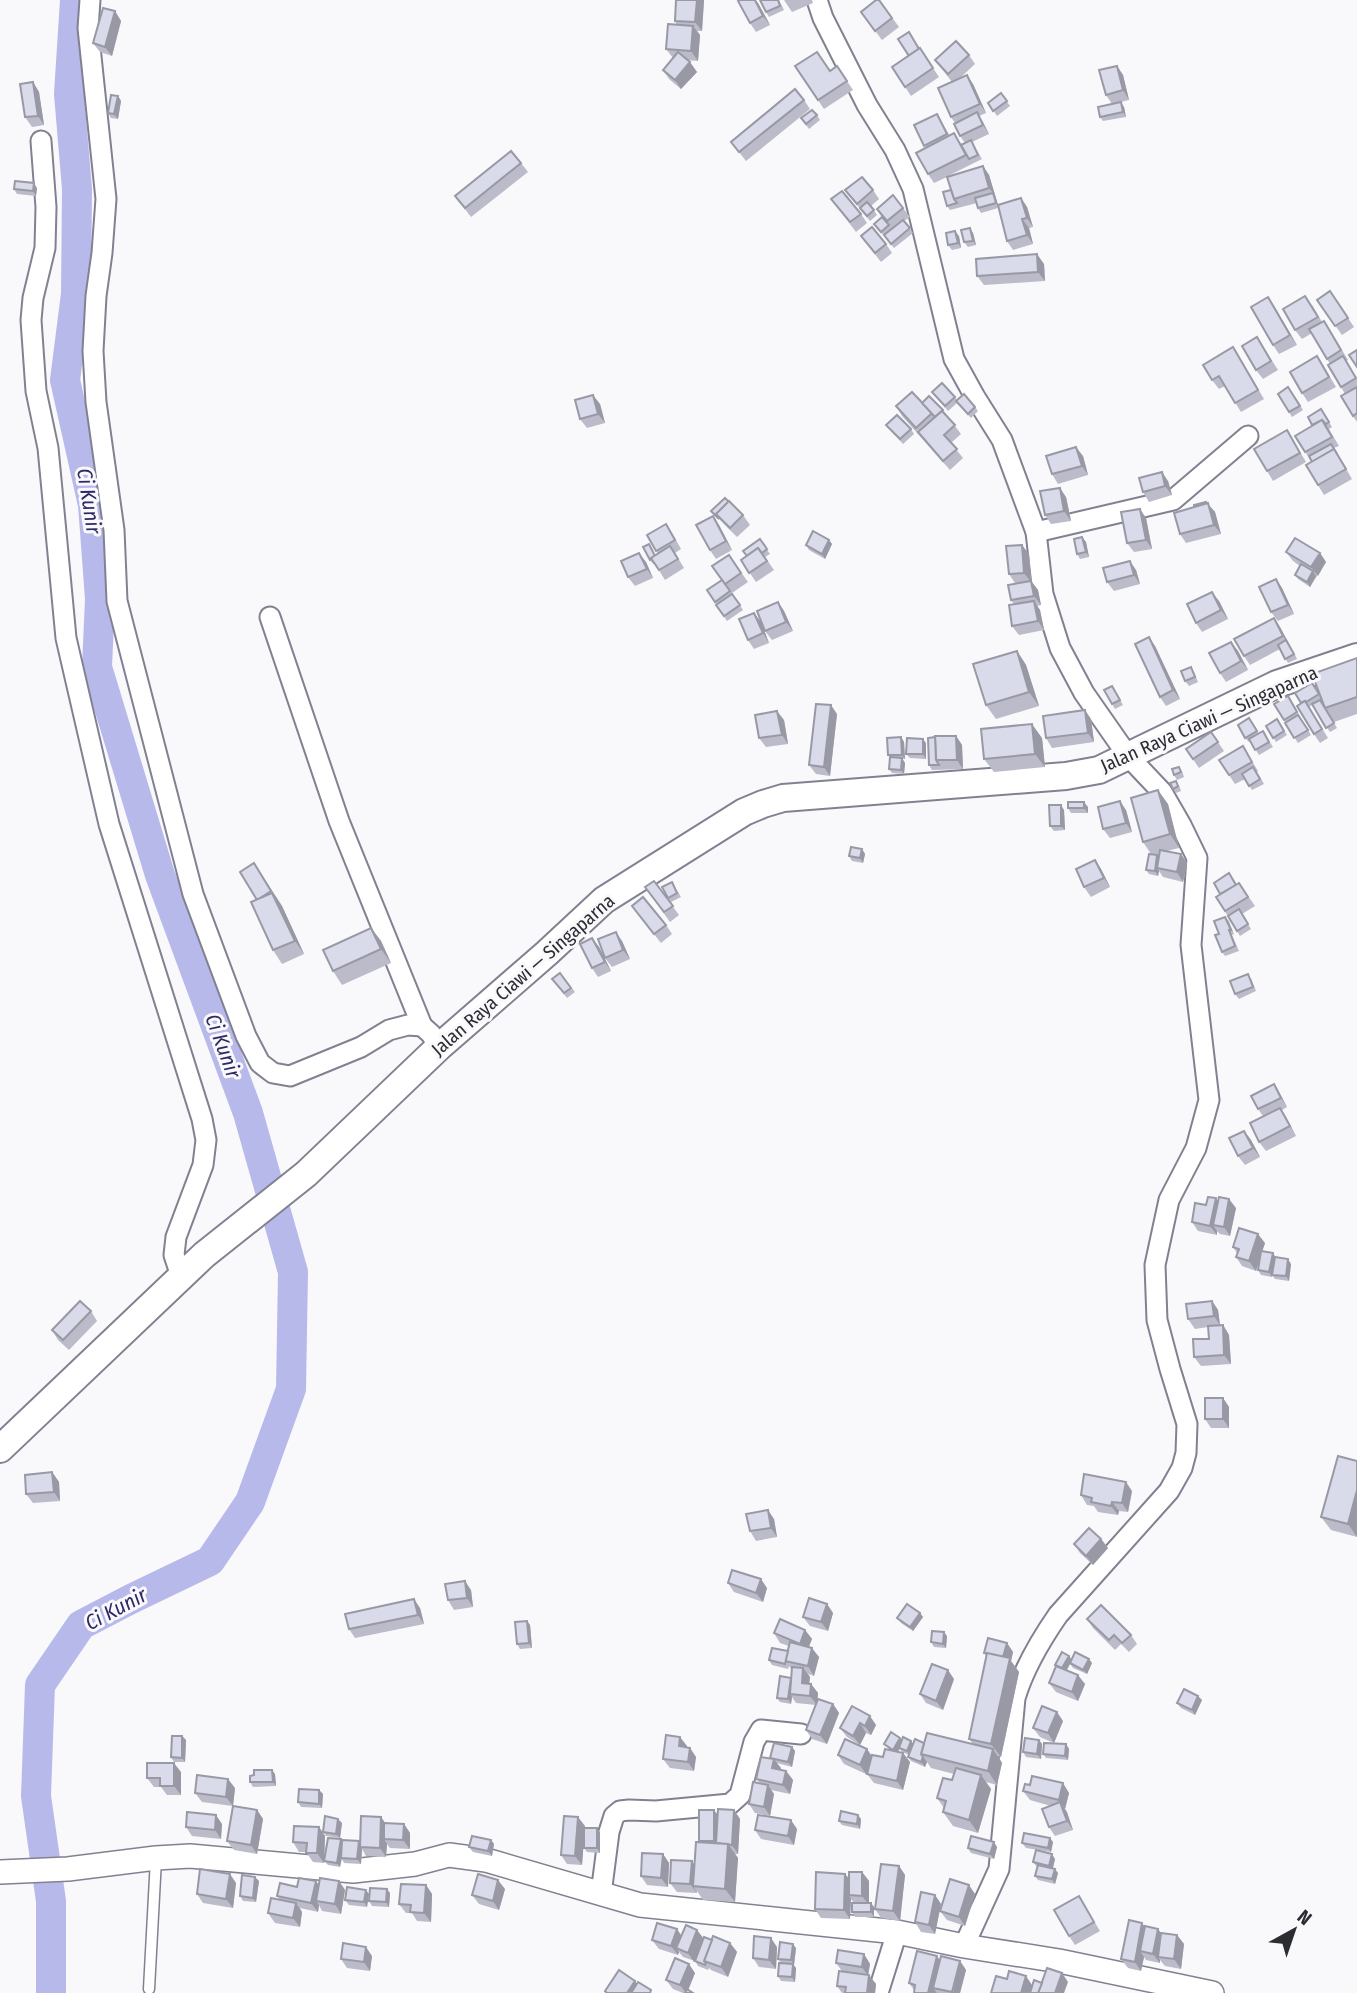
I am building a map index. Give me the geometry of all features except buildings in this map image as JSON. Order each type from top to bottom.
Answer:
[{"type":"main road","name":"Jalan Raya Ciawi — Singaparna","points":[[0,1449],[204,1255],[306,1174],[439,1047],[604,900],[744,812],[783,799],[1066,776],[1099,770],[1277,684],[1357,657]]},
{"type":"street","points":[[90,0],[89,37],[106,199],[93,351],[96,402],[114,530],[117,601],[193,894],[246,1036],[260,1063],[273,1073],[290,1076],[361,1047],[389,1030],[408,1025],[422,1026]]},
{"type":"street","points":[[817,0],[829,31],[867,105],[895,150],[913,189],[954,359],[1002,440],[1036,531],[1043,594],[1060,648],[1084,693],[1128,756],[1162,792],[1197,858],[1191,945],[1209,1100],[1196,1148],[1169,1200],[1155,1265],[1157,1320],[1187,1424],[1186,1453],[1182,1468],[1169,1491],[1058,1615],[1022,1676],[1015,1698],[999,1869],[964,1946]]},
{"type":"street","points":[[41,141],[46,207],[45,248],[33,298],[32,320],[36,391],[50,462],[66,638],[109,824],[202,1119],[206,1140],[203,1165],[176,1237],[174,1255],[181,1276]]},
{"type":"street","points":[[1036,531],[1173,500],[1248,436]]},
{"type":"street","points":[[270,617],[339,821],[422,1026],[439,1047]]},
{"type":"street","points":[[601,1894],[609,1832],[614,1816],[620,1811],[656,1811],[730,1804],[740,1795],[754,1742],[761,1730],[801,1734]]},
{"type":"street","points":[[9,1872],[68,1869],[190,1856],[353,1871],[415,1864],[449,1855],[462,1856],[486,1860],[640,1905],[897,1932],[1059,1961],[1212,1993]]},
{"type":"street","points":[[878,1993],[897,1932]]},
{"type":"lane","points":[[149,1989],[156,1858]]},
{"type":"waterway","name":"Ci Kunir","points":[[51,1993],[51,1901],[36,1796],[40,1685],[81,1625],[210,1561],[250,1502],[291,1389],[293,1272],[248,1113],[160,875],[97,667],[100,599],[93,505],[65,380],[76,294],[77,189],[69,94],[75,0]]}]
